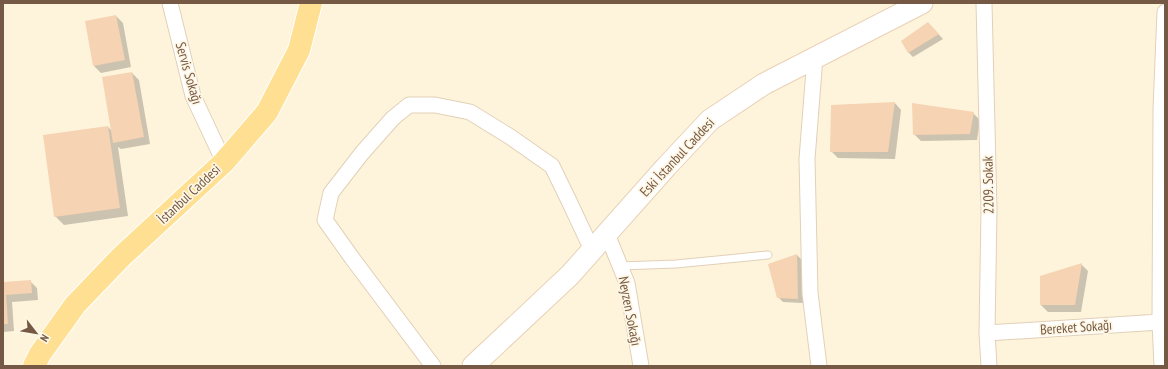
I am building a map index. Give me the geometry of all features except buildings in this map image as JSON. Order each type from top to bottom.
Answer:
[{"type":"main road","name":"İstanbul Caddesi","points":[[34,366],[40,354],[75,304],[122,256],[224,162],[267,112],[299,50],[311,3]]},
{"type":"main road","name":"Eski İstanbul Caddesi","points":[[472,366],[570,275],[710,120],[764,84],[922,3]]},
{"type":"street","name":"Servis Sokağı","points":[[170,3],[193,96],[224,162]]},
{"type":"street","name":"2209. Sokak","points":[[984,3],[989,210],[987,333],[988,366]]},
{"type":"street","points":[[1162,366],[1162,109],[1165,12]]},
{"type":"street","points":[[815,57],[807,159],[810,293],[819,366]]},
{"type":"street","points":[[433,366],[325,220],[331,192],[362,153],[393,118],[409,105],[435,105],[470,112],[509,136],[552,166],[570,201],[592,250]]},
{"type":"street","name":"Neyzen Sokağı","points":[[607,234],[627,283],[641,366]]},
{"type":"street","name":"Bereket Sokağı","points":[[987,333],[1162,321]]},
{"type":"lane","points":[[620,266],[676,264],[768,255]]}]
